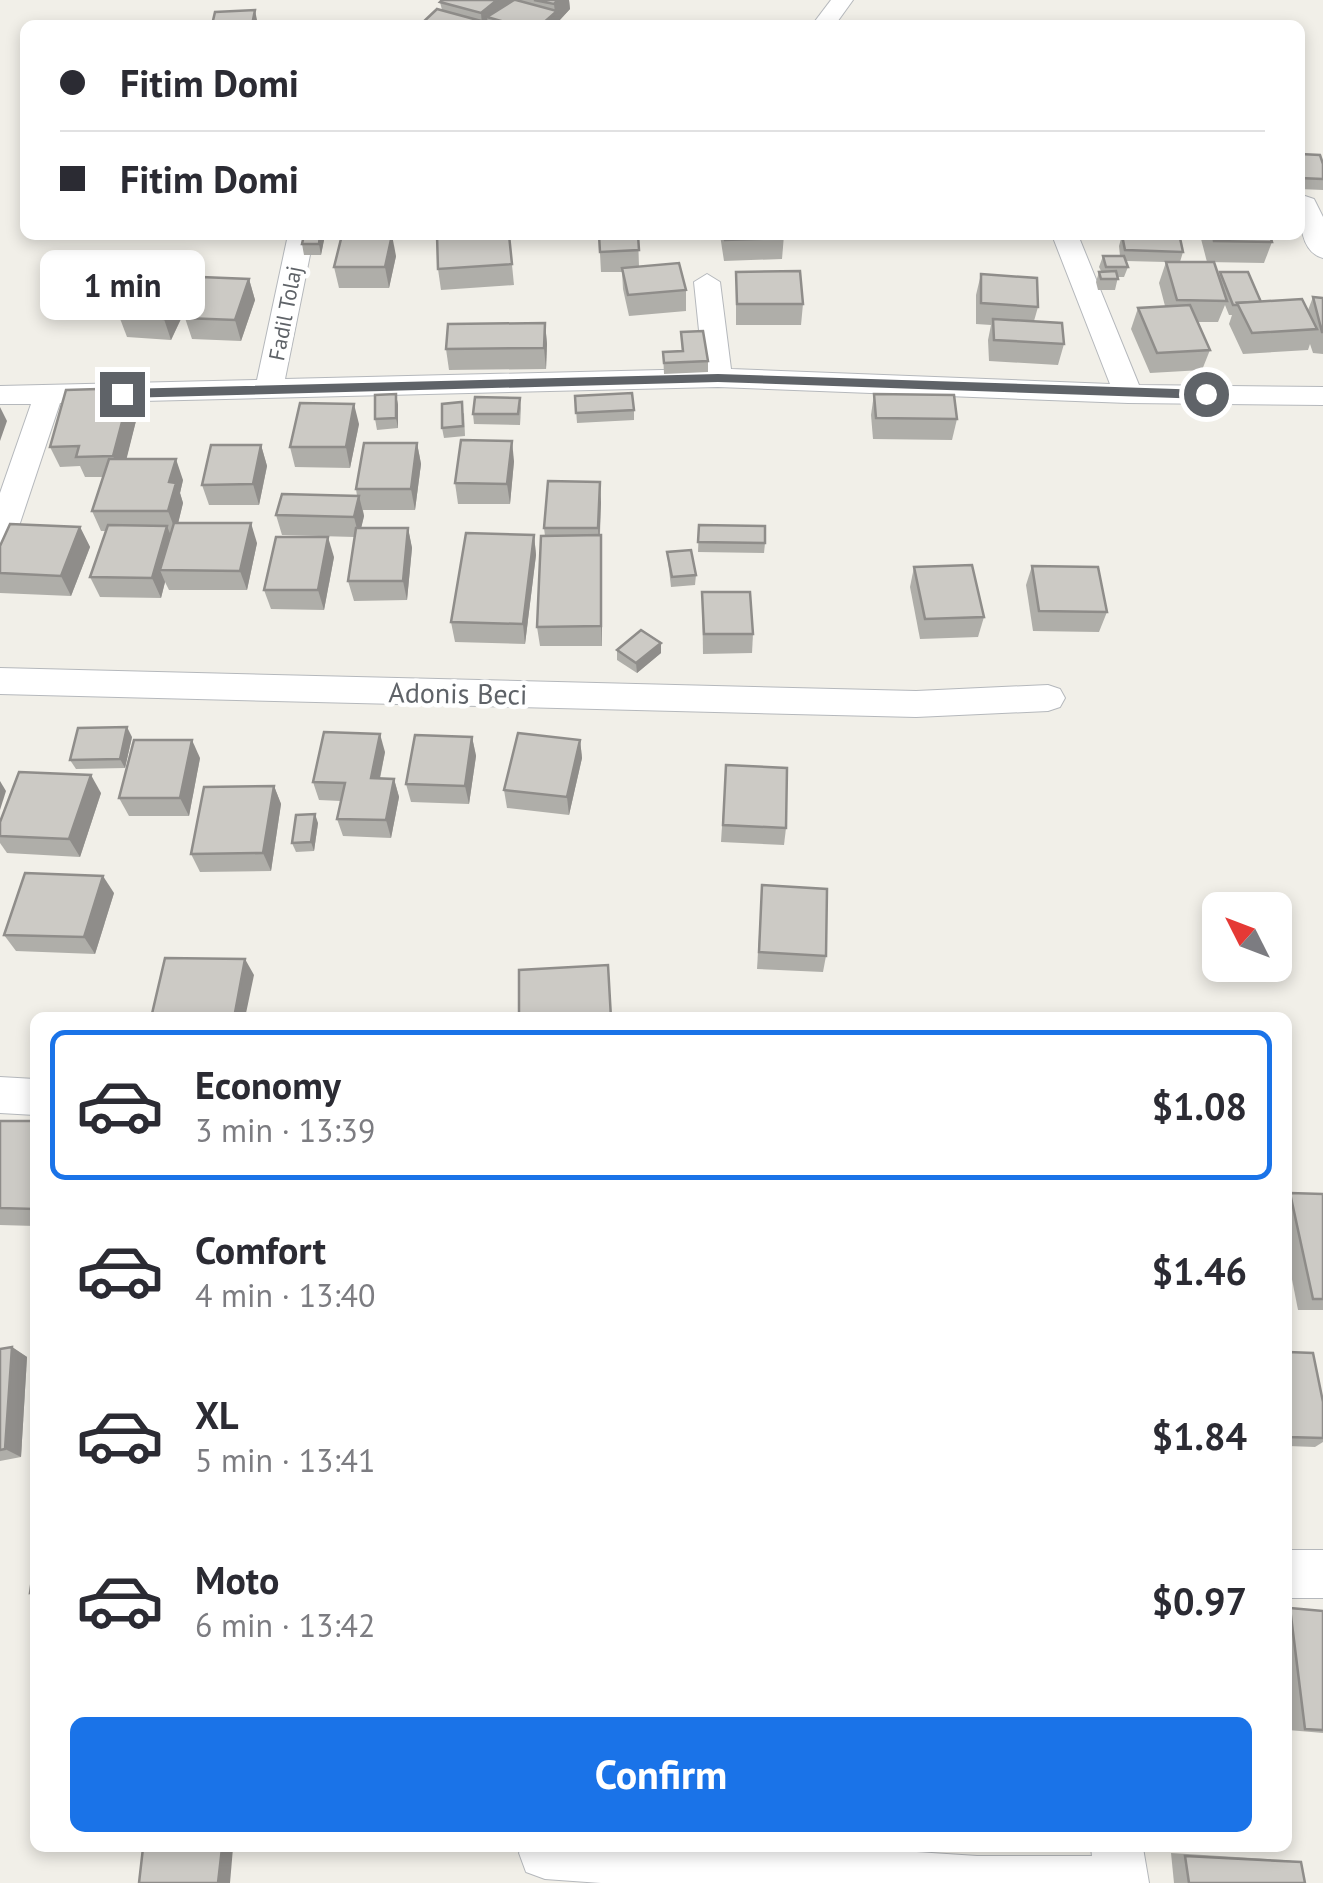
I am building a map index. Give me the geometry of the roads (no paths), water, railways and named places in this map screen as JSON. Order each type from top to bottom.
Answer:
[{"type":"street","points":[[827,20],[842,0]]},
{"type":"street","points":[[1305,204],[1323,250]]},
{"type":"street","name":"Fadil Tolaj","points":[[269,390],[300,240]]},
{"type":"street","points":[[1067,240],[1128,394]]},
{"type":"street","points":[[707,282],[718,378]]},
{"type":"street","points":[[0,395],[718,378],[1128,394],[1323,396]]},
{"type":"street","points":[[0,538],[48,395]]},
{"type":"street","name":"Adonis Beci","points":[[0,681],[916,704],[1048,698]]},
{"type":"street","points":[[0,1095],[30,1097]]},
{"type":"street","points":[[1292,1574],[1323,1574]]},
{"type":"street","points":[[544,1861],[977,1882],[1121,1871]]}]
